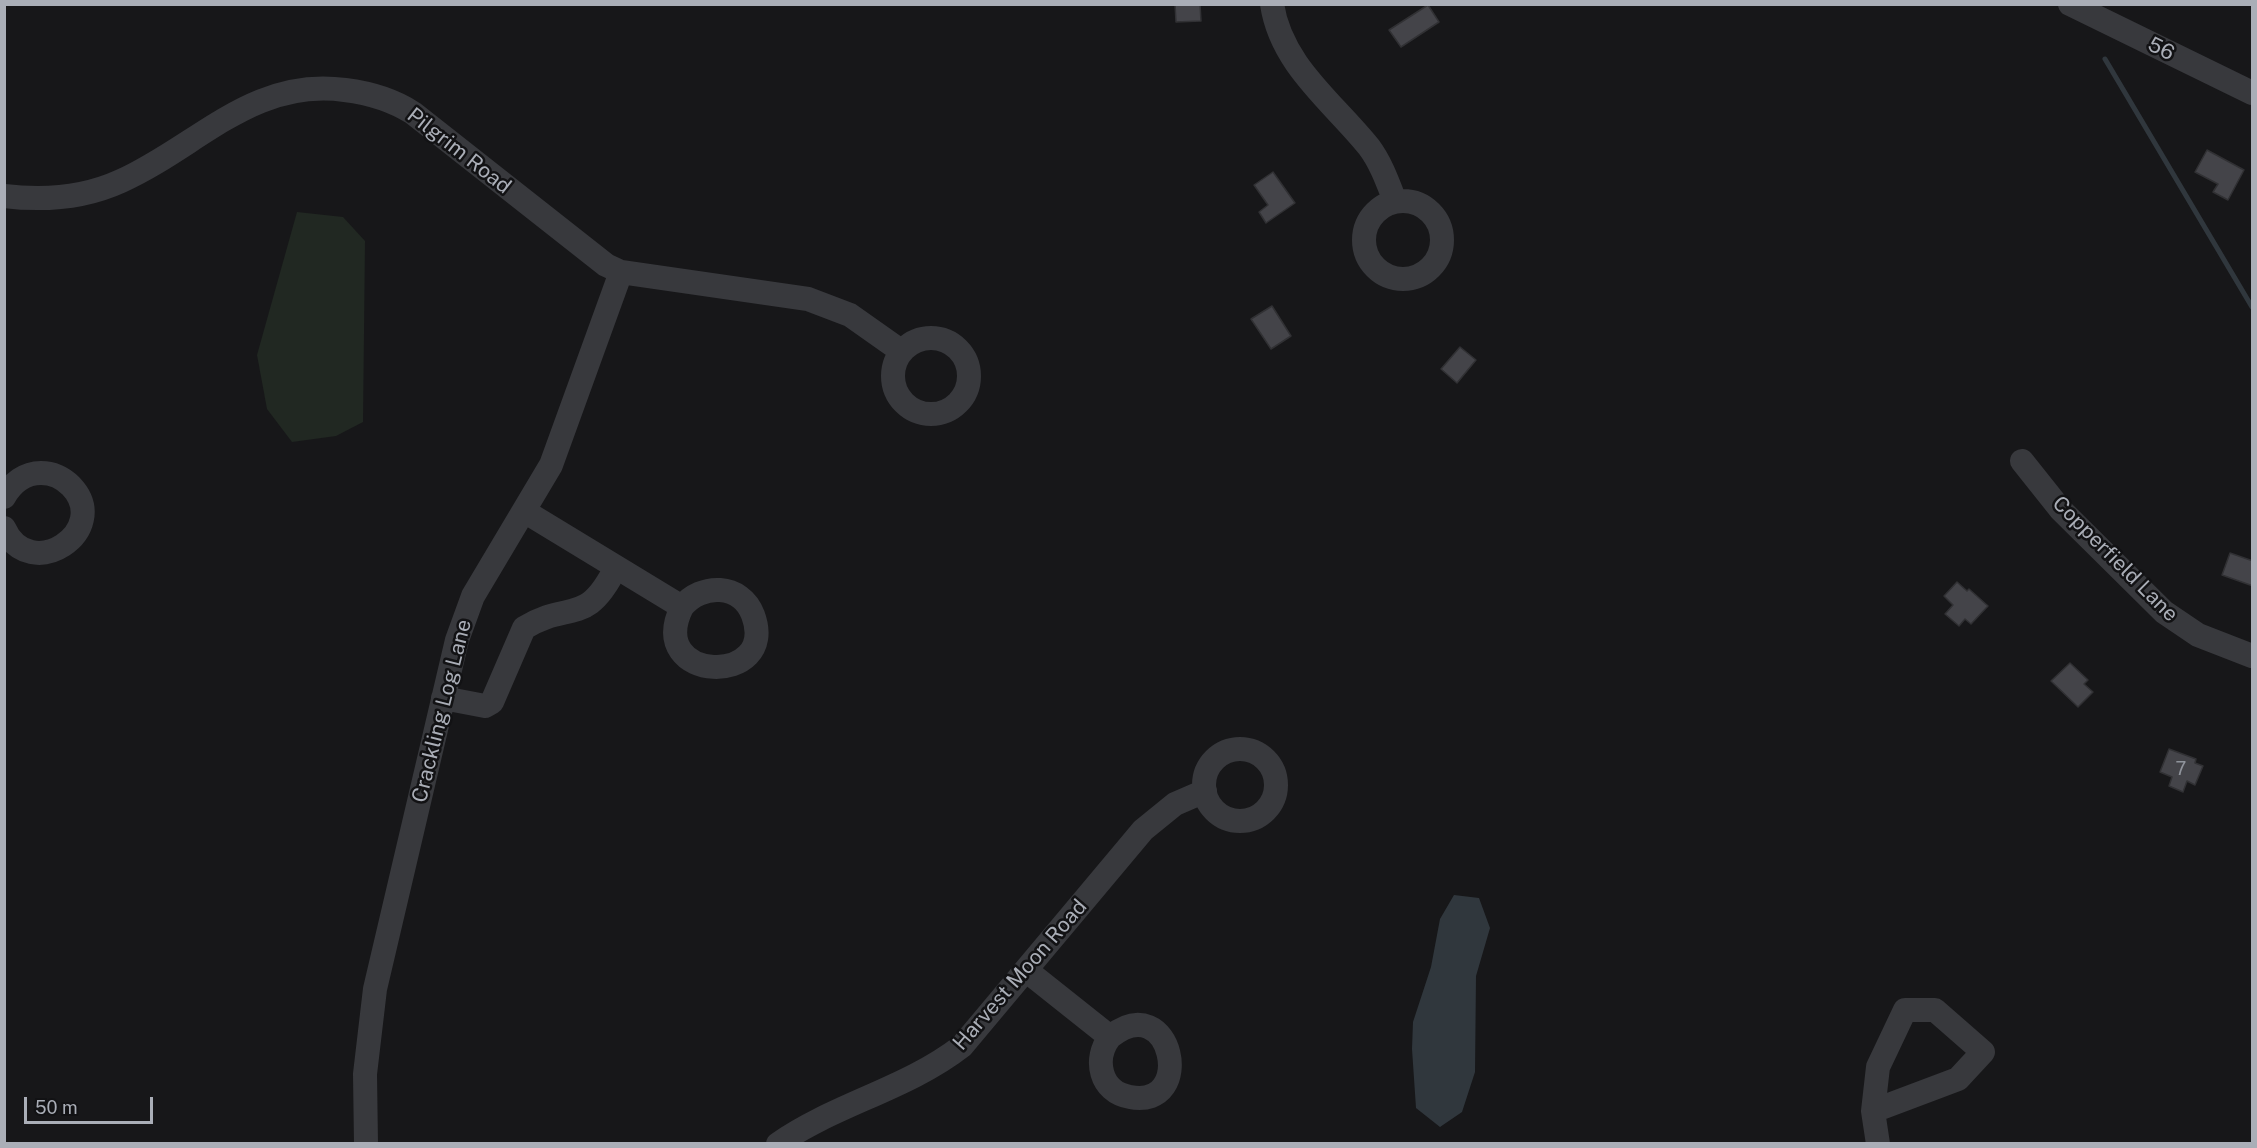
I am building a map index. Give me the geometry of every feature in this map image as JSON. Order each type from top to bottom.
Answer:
[{"type":"street","points":[[1272,4],[1287,50],[1311,83],[1369,148],[1382,170],[1395,201]]},
{"type":"street","name":"56","points":[[2070,4],[2253,93]]},
{"type":"street","name":"Pilgrim Road","points":[[4,196],[38,199],[89,193],[135,174],[225,117],[254,102],[289,91],[315,88],[341,89],[378,97],[413,113],[591,256],[621,272],[808,299],[850,315],[901,351]]},
{"type":"street","name":"Crackling Log Lane","points":[[366,1143],[365,1074],[375,989],[457,640],[473,596],[525,511],[554,456],[621,272]]},
{"type":"street","name":"Copperfield Lane","points":[[2022,461],[2061,510],[2164,612],[2198,635],[2253,656]]},
{"type":"street","points":[[4,528],[10,538],[23,548],[48,552],[70,541],[81,519],[80,503],[73,488],[52,474],[27,475],[6,492]]},
{"type":"street","points":[[525,511],[682,608]]},
{"type":"street","points":[[443,698],[485,706],[492,702],[524,628],[534,621],[581,610],[604,590],[615,567]]},
{"type":"street","name":"Harvest Moon Road","points":[[778,1143],[805,1127],[945,1059],[978,1029],[1148,825],[1175,804],[1205,790]]},
{"type":"street","points":[[1027,970],[1110,1037]]},
{"type":"street","points":[[1873,1112],[1958,1079],[1983,1052],[1935,1010],[1905,1010],[1878,1067],[1873,1112],[1878,1143]]},
{"type":"shaded area","points":[[297,212],[343,217],[365,241],[363,422],[336,436],[292,442],[267,409],[257,355]]},
{"type":"shaded area","points":[[1454,895],[1479,898],[1490,928],[1476,976],[1475,1072],[1462,1112],[1440,1127],[1416,1108],[1412,1049],[1413,1022],[1431,967],[1440,919]]},
{"type":"building","points":[[1175,4],[1200,4],[1201,21],[1176,22]]},
{"type":"building","points":[[1428,5],[1439,22],[1401,47],[1389,30]]},
{"type":"building","points":[[2207,150],[2244,170],[2228,200],[2213,192],[2218,184],[2195,172]]},
{"type":"building","points":[[1273,172],[1295,203],[1266,223],[1259,212],[1268,205],[1254,185]]},
{"type":"building","points":[[1272,306],[1291,336],[1271,349],[1251,319]]},
{"type":"building","points":[[1460,347],[1476,360],[1457,383],[1441,369]]},
{"type":"building","points":[[2230,553],[2253,561],[2253,586],[2222,575]]},
{"type":"building","points":[[1957,582],[1967,591],[1969,589],[1988,606],[1971,624],[1965,619],[1959,626],[1945,614],[1953,605],[1944,596]]},
{"type":"building","points":[[2070,663],[2088,680],[2084,684],[2093,692],[2078,707],[2051,681]]},
{"type":"building","points":[[2169,749],[2196,759],[2195,763],[2203,766],[2195,785],[2187,781],[2183,792],[2169,786],[2172,777],[2160,772]]},
{"type":"waterway","points":[[2105,59],[2252,307]]}]
